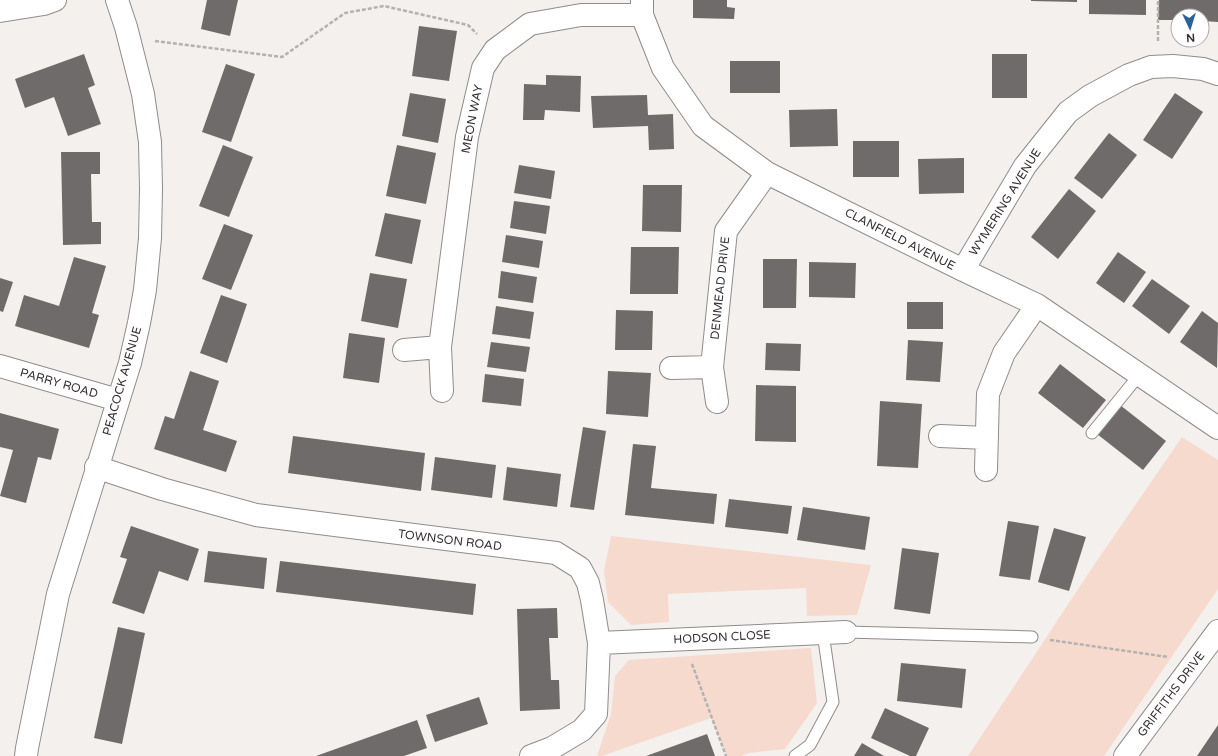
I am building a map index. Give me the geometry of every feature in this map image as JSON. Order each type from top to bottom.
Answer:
[{"type":"street","points":[[0,11],[44,4],[54,0]]},
{"type":"street","name":"PEACOCK AVENUE","points":[[26,756],[58,594],[96,467],[130,363],[145,290],[150,224],[150,142],[143,94],[129,38],[117,0]]},
{"type":"street","name":"MEON WAY","points":[[442,391],[440,347],[467,137],[483,68],[495,50],[530,24],[581,15],[642,7]]},
{"type":"street","name":"CLANFIELD AVENUE","points":[[642,7],[663,68],[703,126],[767,173],[1037,305],[1218,428]]},
{"type":"street","name":"WYMERING AVENUE","points":[[963,270],[1025,166],[1068,112],[1090,96],[1129,75],[1151,67],[1173,66],[1203,69],[1218,74]]},
{"type":"street","name":"DENMEAD DRIVE","points":[[717,402],[712,368],[726,231],[767,173]]},
{"type":"street","points":[[986,470],[988,394],[1004,352],[1037,305]]},
{"type":"street","points":[[404,350],[440,347]]},
{"type":"street","name":"PARRY ROAD","points":[[0,366],[118,400]]},
{"type":"street","points":[[671,368],[712,368]]},
{"type":"street","points":[[940,436],[987,438]]},
{"type":"street","name":"TOWNSON ROAD","points":[[96,467],[162,489],[256,515],[556,553],[580,568],[588,583],[599,643],[596,714],[582,730],[552,748],[531,756]]},
{"type":"street","name":"HODSON CLOSE","points":[[599,643],[846,632]]},
{"type":"street","name":"GRIFFITHS DRIVE","points":[[1125,756],[1218,632]]},
{"type":"lane","points":[[1092,433],[1140,374]]},
{"type":"lane","points":[[846,632],[1032,638]]},
{"type":"lane","points":[[795,756],[810,745],[833,702],[823,633]]},
{"type":"path","points":[[1157,67],[1158,0]]},
{"type":"path","points":[[129,38],[282,57],[345,14],[384,6],[468,25],[495,50]]},
{"type":"path","points":[[1032,638],[1196,661]]},
{"type":"path","points":[[683,639],[726,756]]},
{"type":"shaded area","points":[[1182,437],[1218,460],[1218,589],[1104,756],[968,756],[1094,565]]},
{"type":"shaded area","points":[[611,536],[871,565],[857,615],[807,616],[806,588],[668,594],[669,622],[631,625],[608,602],[604,571]]},
{"type":"shaded area","points":[[811,648],[817,703],[785,749],[749,753],[741,756],[727,756],[711,718],[602,756],[597,756],[611,714],[615,676],[629,660]]},
{"type":"building","points":[[207,0],[238,0],[230,36],[201,29]]},
{"type":"building","points":[[693,0],[727,0],[727,7],[735,8],[734,19],[693,18]]},
{"type":"building","points":[[1077,0],[1077,2],[1031,1]]},
{"type":"building","points":[[1089,0],[1146,0],[1146,15],[1089,14]]},
{"type":"building","points":[[1159,0],[1218,0],[1218,22],[1210,22],[1210,8],[1170,8],[1170,20],[1158,20]]},
{"type":"building","points":[[419,26],[457,31],[449,81],[412,76]]},
{"type":"building","points":[[84,54],[95,85],[88,88],[101,124],[68,136],[54,97],[25,108],[15,79]]},
{"type":"building","points":[[992,54],[1027,54],[1027,98],[992,98]]},
{"type":"building","points":[[730,61],[780,61],[780,93],[730,93]]},
{"type":"building","points":[[226,64],[255,74],[231,142],[202,132]]},
{"type":"building","points":[[546,75],[581,76],[580,112],[545,110],[544,120],[523,120],[524,84],[546,85]]},
{"type":"building","points":[[410,93],[446,99],[438,143],[402,136]]},
{"type":"building","points":[[1175,93],[1203,112],[1172,159],[1143,140]]},
{"type":"building","points":[[647,95],[648,115],[673,114],[674,149],[649,150],[648,126],[593,128],[591,96]]},
{"type":"building","points":[[837,109],[838,146],[790,147],[789,110]]},
{"type":"building","points":[[1109,133],[1137,155],[1102,199],[1074,178]]},
{"type":"building","points":[[853,141],[899,141],[899,177],[853,177]]},
{"type":"building","points":[[223,145],[253,157],[229,217],[199,206]]},
{"type":"building","points":[[397,145],[436,153],[426,204],[386,196]]},
{"type":"building","points":[[61,152],[100,152],[100,174],[91,174],[92,222],[101,222],[101,244],[63,245]]},
{"type":"building","points":[[964,158],[964,193],[919,194],[918,159]]},
{"type":"building","points":[[519,165],[555,171],[551,199],[514,193]]},
{"type":"building","points":[[643,185],[682,185],[681,232],[642,231]]},
{"type":"building","points":[[1069,189],[1096,211],[1058,259],[1031,237]]},
{"type":"building","points":[[514,201],[550,206],[546,234],[510,228]]},
{"type":"building","points":[[385,213],[421,220],[412,264],[375,256]]},
{"type":"building","points":[[224,224],[253,235],[231,290],[202,279]]},
{"type":"building","points":[[506,235],[543,241],[539,268],[502,262]]},
{"type":"building","points":[[631,247],[679,247],[678,294],[630,294]]},
{"type":"building","points":[[1118,252],[1146,272],[1124,303],[1096,283]]},
{"type":"building","points":[[74,257],[106,266],[92,313],[99,315],[89,348],[15,326],[24,295],[59,306]]},
{"type":"building","points":[[763,259],[797,259],[796,308],[763,308]]},
{"type":"building","points":[[809,262],[856,263],[855,298],[809,297]]},
{"type":"building","points":[[501,271],[537,277],[533,303],[498,298]]},
{"type":"building","points":[[370,273],[407,279],[398,328],[361,321]]},
{"type":"building","points":[[0,278],[13,282],[3,312],[0,311]]},
{"type":"building","points":[[1152,279],[1190,306],[1169,334],[1132,306]]},
{"type":"building","points":[[221,295],[247,304],[227,363],[200,353]]},
{"type":"building","points":[[907,302],[943,302],[943,329],[907,329]]},
{"type":"building","points":[[496,306],[534,312],[530,339],[492,334]]},
{"type":"building","points":[[616,310],[653,311],[652,350],[615,350]]},
{"type":"building","points":[[1202,311],[1218,323],[1217,368],[1180,342]]},
{"type":"building","points":[[349,333],[385,338],[379,383],[343,378]]},
{"type":"building","points":[[908,340],[943,342],[940,382],[906,380]]},
{"type":"building","points":[[491,342],[530,347],[526,372],[487,367]]},
{"type":"building","points":[[766,343],[801,344],[800,371],[765,370]]},
{"type":"building","points":[[1060,364],[1106,400],[1083,428],[1038,393]]},
{"type":"building","points":[[190,371],[219,381],[203,430],[237,441],[226,472],[154,449],[165,416],[174,419]]},
{"type":"building","points":[[608,371],[651,373],[648,417],[606,414]]},
{"type":"building","points":[[485,374],[524,379],[521,406],[482,402]]},
{"type":"building","points":[[756,385],[796,386],[796,442],[755,441]]},
{"type":"building","points":[[880,401],[922,404],[918,468],[877,466]]},
{"type":"building","points":[[1120,405],[1166,441],[1143,470],[1097,434]]},
{"type":"building","points":[[0,413],[59,429],[51,460],[38,457],[26,503],[0,496],[13,450],[0,447]]},
{"type":"building","points":[[583,427],[606,431],[594,510],[570,507]]},
{"type":"building","points":[[293,436],[425,453],[421,491],[288,473]]},
{"type":"building","points":[[633,444],[656,446],[651,488],[717,494],[714,524],[625,515]]},
{"type":"building","points":[[435,457],[496,465],[492,498],[431,490]]},
{"type":"building","points":[[507,467],[561,474],[557,507],[503,500]]},
{"type":"building","points":[[729,499],[792,506],[788,534],[725,527]]},
{"type":"building","points":[[803,507],[870,517],[865,550],[797,540]]},
{"type":"building","points":[[1008,521],[1039,526],[1030,580],[999,576]]},
{"type":"building","points":[[131,526],[199,549],[188,581],[159,571],[144,614],[112,603],[127,559],[120,557]]},
{"type":"building","points":[[1054,528],[1086,537],[1069,591],[1038,582]]},
{"type":"building","points":[[902,548],[939,553],[930,614],[894,609]]},
{"type":"building","points":[[208,551],[267,558],[264,589],[204,582]]},
{"type":"building","points":[[280,561],[476,584],[473,615],[276,592]]},
{"type":"building","points":[[557,608],[558,638],[549,638],[551,680],[559,680],[560,709],[520,711],[517,609]]},
{"type":"building","points":[[118,627],[145,633],[122,744],[94,738]]},
{"type":"building","points":[[901,663],[966,669],[962,708],[897,701]]},
{"type":"building","points":[[479,697],[488,724],[435,742],[426,715]]},
{"type":"building","points":[[885,708],[929,728],[916,756],[910,756],[871,738]]},
{"type":"building","points":[[417,720],[427,748],[404,756],[316,756]]},
{"type":"building","points":[[1218,725],[1218,756],[1197,756]]},
{"type":"building","points":[[707,734],[715,756],[646,756]]},
{"type":"building","points":[[862,743],[884,756],[854,756]]}]
